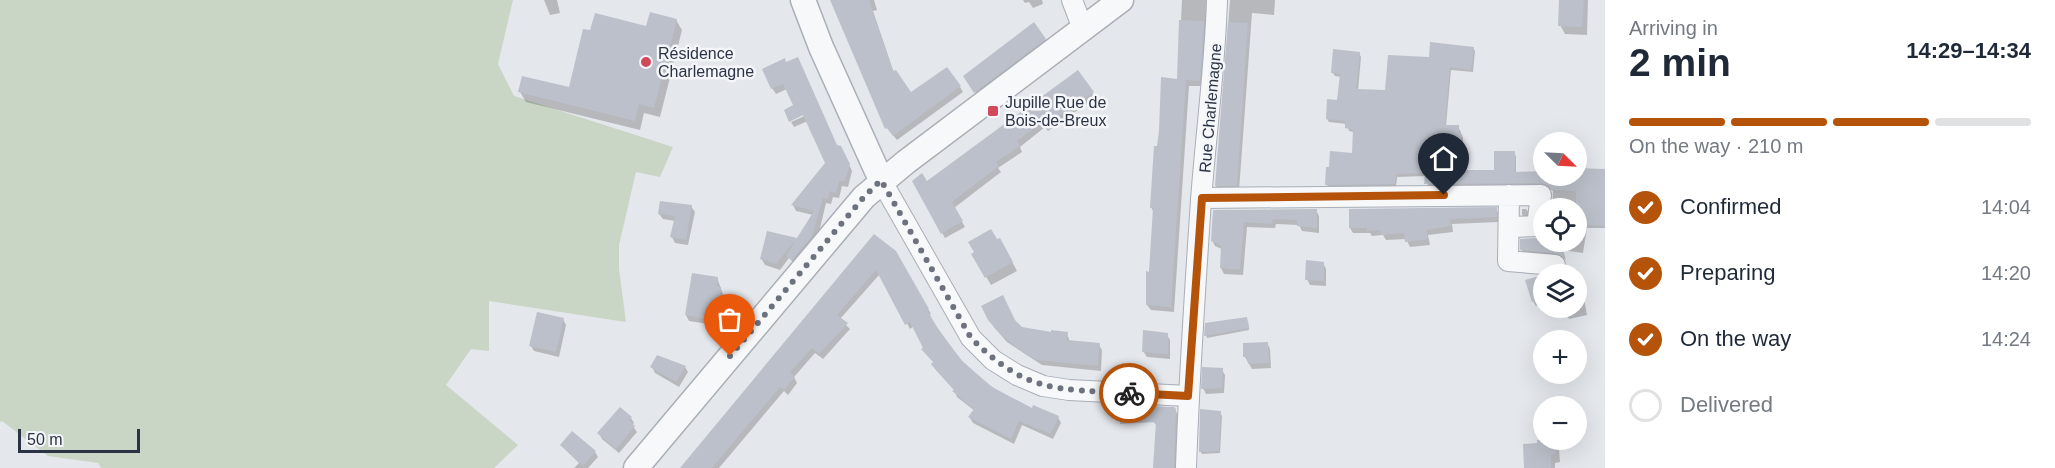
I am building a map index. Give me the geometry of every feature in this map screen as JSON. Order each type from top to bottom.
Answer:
[{"type":"street","points":[[803,0],[821,47],[881,180],[971,338],[993,360],[1017,375],[1043,386],[1069,390],[1188,396]]},
{"type":"street","points":[[1072,0],[1083,29]]},
{"type":"street","points":[[636,468],[864,197],[881,180],[1121,0]]},
{"type":"street","name":"Rue Charlemagne","points":[[1186,468],[1188,396],[1215,56],[1217,0]]},
{"type":"street","points":[[1509,195],[1508,261],[1544,264]]},
{"type":"street","points":[[1202,198],[1541,195],[1537,226],[1510,227]]},
{"type":"green space","points":[[0,0],[513,0],[498,64],[514,96],[673,147],[660,177],[636,172],[619,245],[619,269],[626,322],[489,301],[489,351],[471,349],[446,385],[518,445],[494,468],[101,468],[98,463],[48,456],[2,421],[0,422]]},
{"type":"building","points":[[830,0],[869,0],[893,71],[896,70],[911,92],[947,67],[961,86],[893,136],[887,128],[885,129]]},
{"type":"building","points":[[1559,0],[1584,0],[1582,27],[1558,26]]},
{"type":"building","points":[[650,12],[677,19],[654,108],[639,104],[635,121],[518,92],[522,76],[569,87],[583,29],[590,30],[595,13],[646,26]]},
{"type":"building","points":[[1179,20],[1204,21],[1200,81],[1186,80],[1171,307],[1146,305],[1146,271],[1149,272],[1153,208],[1150,208],[1154,146],[1157,146],[1159,131],[1161,77],[1177,79]]},
{"type":"building","points":[[1034,22],[1046,39],[974,93],[963,76]]},
{"type":"building","points":[[1228,22],[1248,23],[1237,186],[1215,186]]},
{"type":"building","points":[[1430,42],[1474,47],[1471,70],[1450,67],[1445,125],[1459,125],[1461,170],[1494,170],[1494,151],[1515,151],[1515,172],[1533,171],[1533,183],[1424,184],[1425,173],[1396,174],[1395,184],[1325,185],[1330,151],[1352,153],[1353,130],[1345,128],[1345,121],[1326,119],[1327,99],[1337,100],[1340,74],[1331,73],[1333,49],[1360,52],[1356,89],[1385,90],[1388,55],[1429,57]]},
{"type":"building","points":[[798,57],[837,145],[841,146],[850,164],[845,181],[839,181],[836,193],[830,191],[828,199],[823,198],[812,236],[792,260],[786,256],[814,211],[791,205],[825,163],[803,115],[789,122],[784,110],[793,105],[783,84],[771,89],[762,69],[785,58],[786,62]]},
{"type":"building","points":[[1078,70],[1094,92],[1044,126],[1041,123],[1017,141],[1020,146],[996,162],[999,166],[952,202],[963,221],[941,234],[912,181],[922,173],[927,181]]},
{"type":"building","points":[[1587,168],[1605,169],[1605,226],[1587,225],[1587,198],[1576,198],[1576,191],[1552,190],[1549,186],[1587,186]]},
{"type":"building","points":[[660,201],[692,205],[686,240],[670,237],[675,216],[658,214]]},
{"type":"building","points":[[1497,207],[1497,217],[1450,219],[1451,226],[1426,230],[1428,239],[1405,242],[1404,233],[1381,235],[1380,230],[1367,231],[1367,228],[1349,228],[1349,209]]},
{"type":"building","points":[[1317,209],[1317,228],[1297,226],[1297,220],[1273,219],[1272,224],[1244,222],[1240,270],[1220,268],[1221,245],[1211,241],[1213,210]]},
{"type":"building","points":[[991,229],[997,239],[1000,238],[1013,262],[985,278],[971,254],[974,252],[968,242]]},
{"type":"building","points":[[767,231],[797,238],[776,264],[760,259]]},
{"type":"building","points":[[874,234],[896,251],[937,327],[961,360],[992,387],[1032,408],[1033,405],[1059,416],[1051,434],[1019,421],[1011,439],[968,417],[974,409],[952,391],[954,390],[931,364],[933,362],[921,349],[923,348],[910,322],[905,325],[876,270],[837,315],[848,323],[819,354],[812,348],[790,372],[795,377],[784,390],[780,387],[712,468],[680,468]]},
{"type":"building","points":[[1533,238],[1533,251],[1520,250],[1520,239]]},
{"type":"building","points":[[1544,252],[1563,252],[1565,259],[1556,253]]},
{"type":"building","points":[[1306,260],[1324,262],[1324,281],[1305,280]]},
{"type":"building","points":[[692,273],[718,277],[717,286],[721,287],[718,310],[713,310],[712,320],[685,315]]},
{"type":"building","points":[[1533,278],[1533,302],[1532,302],[1525,280]]},
{"type":"building","points":[[1003,295],[1015,320],[1022,327],[1051,332],[1051,330],[1068,332],[1067,340],[1100,343],[1098,366],[1037,360],[1028,356],[1002,336],[988,320],[981,306]]},
{"type":"building","points":[[537,312],[564,318],[556,352],[529,346]]},
{"type":"building","points":[[1247,317],[1249,328],[1204,336],[1205,323]]},
{"type":"building","points":[[1143,330],[1168,333],[1168,354],[1142,352]]},
{"type":"building","points":[[1268,342],[1269,363],[1248,364],[1247,357],[1243,357],[1243,343]]},
{"type":"building","points":[[657,355],[686,366],[676,382],[650,367]]},
{"type":"building","points":[[1202,367],[1223,368],[1222,388],[1201,389]]},
{"type":"building","points":[[1119,405],[1174,407],[1176,409],[1174,468],[1153,468],[1156,422],[1120,424]]},
{"type":"building","points":[[620,407],[632,417],[629,420],[635,426],[616,449],[597,433]]},
{"type":"building","points":[[1200,409],[1221,411],[1219,451],[1199,452]]},
{"type":"building","points":[[572,431],[596,451],[583,466],[560,445]]},
{"type":"building","points":[[1533,443],[1533,450],[1556,450],[1556,454],[1551,455],[1551,468],[1524,468],[1523,444]]},
{"type":"way so far","points":[[730,356],[864,197],[881,180],[971,338],[993,360],[1017,375],[1043,386],[1069,390],[1129,393]]},
{"type":"place","name":"Résidence Charlemagne","points":[[646,62]]},
{"type":"place","name":"Jupille Rue de Bois-de-Breux","points":[[993,111]]},
{"type":"route","points":[[1129,393],[1188,396],[1202,198],[1444,195]]}]
